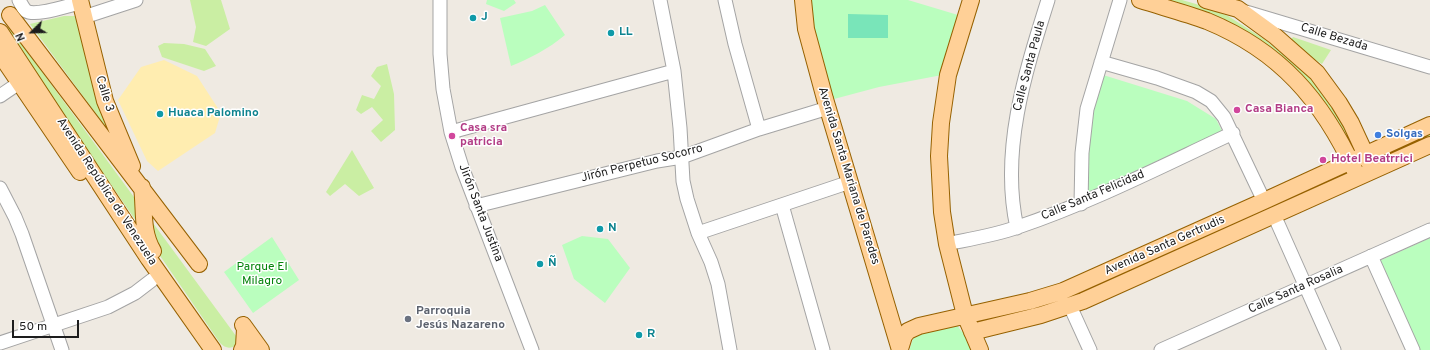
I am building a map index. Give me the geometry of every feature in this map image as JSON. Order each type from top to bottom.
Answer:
[{"type":"main road","name":"Avenida Santa Mariana de Paredes","points":[[803,0],[806,29],[828,108],[846,183],[900,349]]},
{"type":"main road","points":[[971,0],[948,75],[941,123],[939,156],[942,212],[947,244],[965,316],[980,350]]},
{"type":"main road","points":[[1140,0],[1205,21],[1229,31],[1272,59],[1296,80],[1323,112],[1334,129],[1358,178]]},
{"type":"main road","points":[[1206,0],[1238,9],[1275,36],[1316,73],[1339,103],[1351,123],[1373,171]]},
{"type":"main road","name":"Calle 3","points":[[81,7],[104,101],[141,186]]},
{"type":"main road","name":"Avenida República de Venezuela","points":[[18,8],[33,44],[199,264]]},
{"type":"main road","name":"Avenida República de Venezuela","points":[[0,32],[19,83],[201,350]]},
{"type":"main road","points":[[8,54],[33,44]]},
{"type":"main road","name":"Avenida República de Venezuela","points":[[8,54],[38,89],[149,259],[220,350]]},
{"type":"main road","points":[[19,83],[25,83],[38,89]]},
{"type":"main road","name":"Avenida Santa Gertrudis","points":[[900,349],[904,336],[913,328],[1046,297],[1063,291],[1430,125]]},
{"type":"main road","name":"Avenida Santa Gertrudis","points":[[972,332],[1070,306],[1430,145]]},
{"type":"main road","points":[[141,186],[144,229],[147,241],[152,251],[220,350]]},
{"type":"main road","points":[[242,350],[244,346],[244,327],[261,350]]},
{"type":"street","points":[[18,8],[31,13],[136,0]]},
{"type":"street","name":"Jirón Santa Justina","points":[[440,0],[440,54],[443,89],[451,132],[476,206],[532,350]]},
{"type":"street","points":[[660,0],[674,71],[687,199],[698,233],[711,262],[718,284],[730,350]]},
{"type":"street","points":[[725,0],[735,44],[759,129]]},
{"type":"street","name":"Calle Santa Paula","points":[[1017,228],[1011,181],[1012,148],[1016,116],[1024,79],[1048,0]]},
{"type":"street","points":[[1081,204],[1083,135],[1088,109],[1119,4]]},
{"type":"street","name":"Calle Bezada","points":[[1238,9],[1430,67]]},
{"type":"street","points":[[1101,62],[1157,78],[1196,92],[1211,101],[1224,117],[1233,133],[1264,201]]},
{"type":"street","points":[[451,132],[674,71]]},
{"type":"street","points":[[0,96],[19,83]]},
{"type":"street","name":"Jirón Perpetuo Socorro","points":[[476,206],[657,161],[682,157],[759,129],[828,108]]},
{"type":"street","name":"Calle Santa Felicidad","points":[[947,244],[1017,228],[1081,204],[1233,133]]},
{"type":"street","points":[[698,233],[846,183]]},
{"type":"street","points":[[0,188],[22,234],[62,350]]},
{"type":"street","points":[[782,205],[823,350]]},
{"type":"street","points":[[1274,215],[1332,349]]},
{"type":"street","name":"Calle Santa Rosalia","points":[[1161,350],[1430,230]]},
{"type":"street","points":[[1371,256],[1413,350]]},
{"type":"street","points":[[0,343],[54,326],[122,300],[152,280]]},
{"type":"street","points":[[1070,306],[1090,350]]},
{"type":"green space","points":[[190,0],[221,0],[230,29],[206,46],[193,42],[196,27]]},
{"type":"green space","points":[[487,0],[514,0],[516,3],[504,11],[486,4]]},
{"type":"green space","points":[[809,0],[908,0],[958,15],[942,75],[879,87],[834,99],[832,97],[812,23]]},
{"type":"green space","points":[[1149,0],[1182,0],[1196,4],[1228,16],[1264,39],[1307,74],[1338,116],[1356,149],[1349,151],[1277,60]]},
{"type":"green space","points":[[545,5],[565,35],[539,53],[511,66],[500,18],[532,11]]},
{"type":"green space","points":[[848,14],[888,15],[888,38],[848,38]]},
{"type":"green space","points":[[64,16],[75,16],[108,130],[30,24]]},
{"type":"green space","points":[[9,27],[239,340],[238,344],[229,348],[220,343],[79,138],[7,29]]},
{"type":"green space","points":[[1293,37],[1331,50],[1322,64],[1288,43]]},
{"type":"green space","points":[[164,43],[184,44],[205,49],[216,66],[204,71],[162,57],[158,46]]},
{"type":"green space","points":[[387,64],[394,94],[395,130],[381,142],[371,131],[383,120],[372,107],[361,114],[356,110],[362,95],[374,99],[381,86],[371,76],[377,67]]},
{"type":"green space","points":[[1100,74],[1187,101],[1216,119],[1222,131],[1086,194],[1085,152]]},
{"type":"green space","points":[[1430,129],[1430,141],[1378,166],[1375,155]]},
{"type":"green space","points":[[352,150],[374,188],[359,196],[345,184],[330,196],[326,192]]},
{"type":"green space","points":[[582,236],[608,239],[630,268],[605,303],[574,279],[562,245]]},
{"type":"green space","name":"Parque El Milagro","points":[[272,237],[299,280],[253,313],[224,272]]},
{"type":"green space","points":[[1430,238],[1430,350],[1419,350],[1379,261]]},
{"type":"green space","points":[[956,324],[962,332],[964,329],[975,350],[910,350],[915,333]]},
{"type":"sand","points":[[164,60],[197,76],[221,113],[215,133],[158,171],[147,161],[118,100],[141,67]]},
{"type":"place","name":"J","points":[[473,18]]},
{"type":"place","name":"LL","points":[[611,33]]},
{"type":"place","name":"Casa Bianca","points":[[1237,110]]},
{"type":"place","name":"Huaca Palomino","points":[[160,114]]},
{"type":"place","name":"Solgas","points":[[1378,135]]},
{"type":"place","name":"Casa sra patricia","points":[[452,136]]},
{"type":"place","name":"Hotel Beatrrici","points":[[1323,160]]},
{"type":"place","name":"N","points":[[600,229]]},
{"type":"place","name":"Ñ","points":[[540,264]]},
{"type":"place","name":"Parroquia Jesús Nazareno","points":[[408,319]]},
{"type":"place","name":"R","points":[[639,335]]}]
